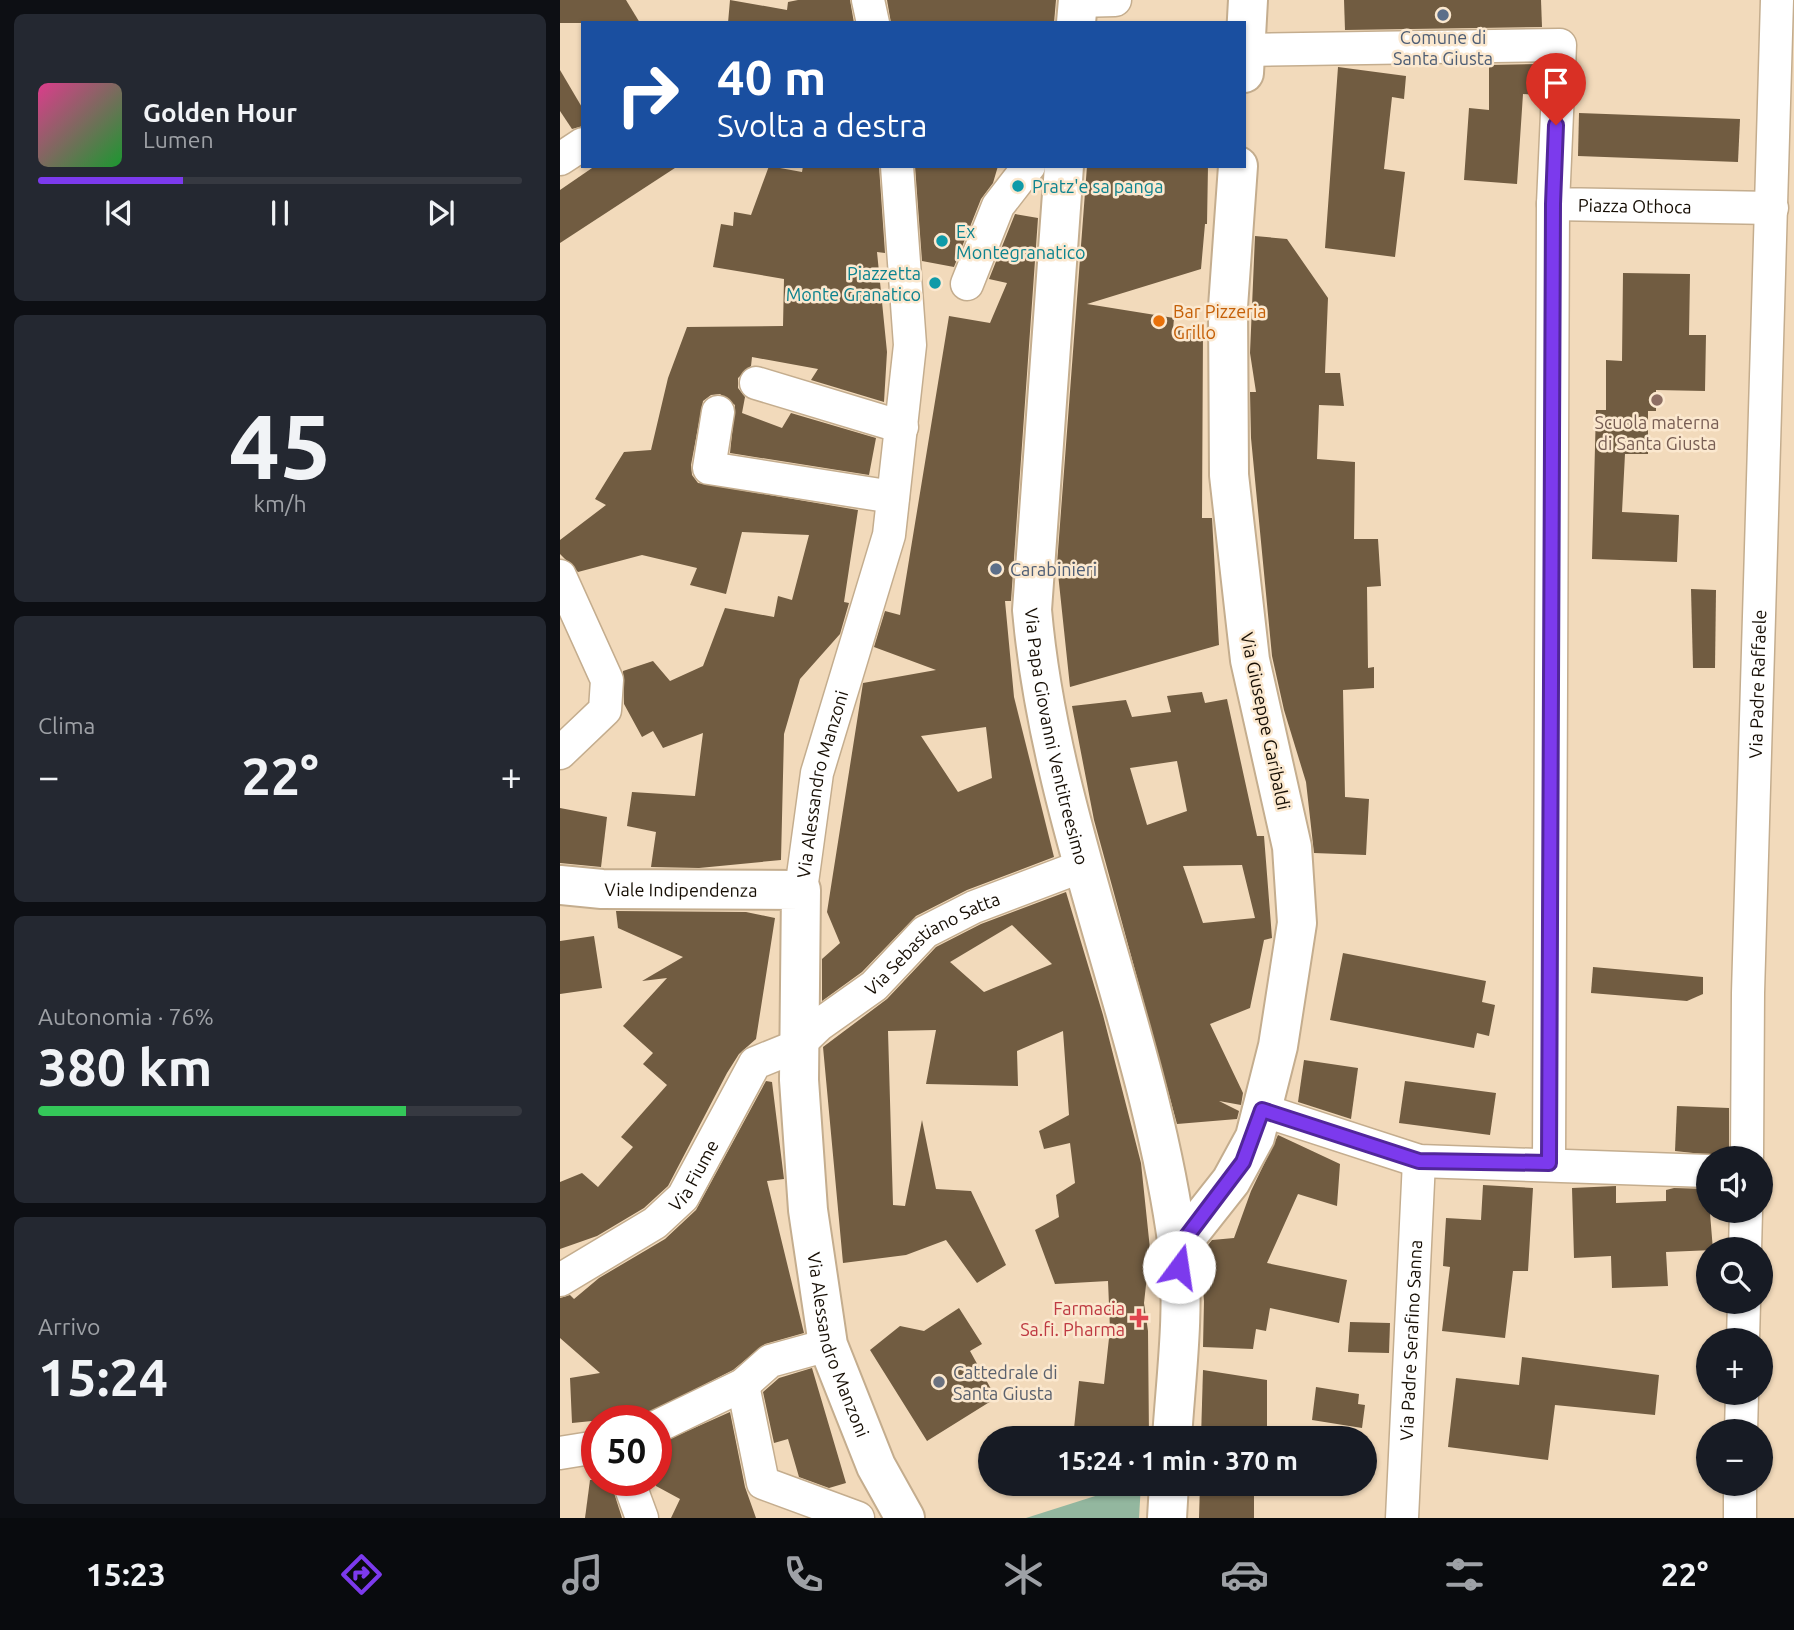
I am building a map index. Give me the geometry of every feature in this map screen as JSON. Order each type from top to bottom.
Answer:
[{"type":"main road","points":[[1246,41],[1248,0]]},
{"type":"main road","name":"Via Papa Giovanni Ventitreesimo","points":[[1064,168],[1032,610],[1038,676],[1164,1171],[1178,1248],[1181,1286],[1173,1426]]},
{"type":"main road","name":"Via Giuseppe Garibaldi","points":[[1178,1248],[1231,1181],[1255,1137],[1278,1046],[1297,923],[1292,847],[1250,660],[1229,475],[1228,307],[1238,168]]},
{"type":"main road","name":"Viale Indipendenza","points":[[560,886],[603,889],[801,890]]},
{"type":"main road","name":"Via Alessandro Manzoni","points":[[801,890],[797,1046],[808,1210],[828,1345],[876,1466],[891,1514]]},
{"type":"main road","points":[[1164,1171],[1189,1186],[1208,1188],[1231,1181]]},
{"type":"main road","points":[[1167,1518],[1168,1496]]},
{"type":"street","points":[[868,0],[873,21]]},
{"type":"street","points":[[1077,8],[1115,0]]},
{"type":"street","points":[[1772,208],[1777,0]]},
{"type":"street","name":"Piazza Othoca","points":[[1246,61],[1560,45],[1553,204],[1772,208]]},
{"type":"street","points":[[560,159],[581,145]]},
{"type":"street","name":"Via Alessandro Manzoni","points":[[801,890],[817,773],[889,535],[910,345],[897,168]]},
{"type":"street","points":[[967,284],[998,206],[1026,168]]},
{"type":"street","points":[[1549,1163],[1553,204]]},
{"type":"street","name":"Via Padre Raffaele","points":[[1747,1146],[1748,993],[1772,208]]},
{"type":"street","points":[[756,383],[902,427]]},
{"type":"street","points":[[718,412],[709,468],[894,497]]},
{"type":"street","points":[[560,576],[607,680],[605,710],[560,753]]},
{"type":"street","name":"Via Sebastiano Satta","points":[[797,1046],[819,1025],[874,986],[925,932],[974,907],[1085,865]]},
{"type":"street","name":"Via Fiume","points":[[560,1280],[655,1223],[683,1197],[755,1063],[797,1046]]},
{"type":"street","points":[[1262,1110],[1419,1161],[1549,1163],[1696,1170]]},
{"type":"street","name":"Via Padre Serafino Sanna","points":[[1402,1518],[1419,1161]]},
{"type":"street","points":[[672,1419],[743,1385],[770,1361],[828,1345]]},
{"type":"street","points":[[743,1385],[763,1483],[858,1518]]},
{"type":"street","points":[[560,1454],[581,1450]]},
{"type":"street","points":[[634,1496],[642,1518]]},
{"type":"street","points":[[1740,1496],[1740,1518]]},
{"type":"green space","points":[[1095,1496],[1140,1496],[1139,1518],[1026,1518]]},
{"type":"building","points":[[560,0],[626,0],[639,21],[581,21],[560,23]]},
{"type":"building","points":[[730,0],[787,10],[788,2],[798,0],[850,0],[854,21],[728,21]]},
{"type":"building","points":[[887,0],[1056,0],[1054,21],[891,21]]},
{"type":"building","name":"Comune di Santa Giusta","points":[[1344,0],[1541,0],[1542,27],[1345,30]]},
{"type":"building","points":[[1539,64],[1538,95],[1523,94],[1517,184],[1464,180],[1469,108],[1489,110],[1489,65]]},
{"type":"building","points":[[1338,67],[1406,76],[1404,99],[1392,97],[1384,169],[1405,172],[1395,257],[1325,248]]},
{"type":"building","points":[[560,70],[581,106],[581,127],[572,129],[560,111]]},
{"type":"building","points":[[1579,113],[1740,119],[1738,162],[1578,156]]},
{"type":"building","points":[[592,168],[675,168],[560,243],[560,190]]},
{"type":"building","points":[[768,168],[802,172],[803,168],[879,168],[885,253],[877,252],[887,352],[884,402],[811,380],[818,369],[752,357],[751,366],[738,378],[738,388],[745,397],[742,413],[782,428],[791,413],[876,438],[869,475],[730,453],[735,405],[720,394],[711,395],[703,401],[691,465],[692,475],[698,483],[858,510],[844,602],[849,603],[840,634],[800,679],[784,734],[781,860],[699,868],[651,867],[656,832],[627,826],[632,792],[695,796],[703,733],[663,748],[653,731],[642,737],[624,704],[623,671],[653,661],[670,681],[703,666],[725,608],[774,617],[778,596],[792,600],[809,535],[742,532],[726,594],[690,585],[697,568],[642,555],[578,572],[560,554],[560,540],[606,505],[595,499],[624,452],[651,450],[668,378],[687,327],[783,326],[784,279],[713,267],[721,224],[733,226],[734,212],[751,215]]},
{"type":"building","points":[[915,168],[997,168],[993,183],[981,199],[954,267],[922,261]]},
{"type":"building","points":[[1087,168],[1208,168],[1207,224],[1201,269],[1087,304],[1174,318],[1173,330],[1203,332],[1202,518],[1212,518],[1219,645],[1070,687],[1057,564]]},
{"type":"building","points":[[1015,214],[1038,218],[1011,601],[1005,601],[1014,697],[1054,857],[967,890],[916,916],[862,972],[822,1001],[822,959],[840,943],[827,912],[863,683],[936,670],[874,647],[885,611],[900,615],[949,316],[990,323],[1007,283],[989,279]],"holes":[[[986,727],[992,778],[958,792],[921,736]]]},
{"type":"building","points":[[1255,236],[1287,239],[1328,298],[1325,373],[1340,373],[1344,406],[1319,405],[1317,459],[1355,462],[1354,539],[1378,539],[1381,586],[1367,587],[1368,668],[1374,667],[1374,688],[1343,690],[1345,797],[1369,799],[1366,855],[1314,853],[1306,782],[1284,710],[1272,656],[1251,438],[1250,392],[1256,392],[1250,353]]},
{"type":"building","points":[[1623,273],[1690,274],[1689,335],[1706,335],[1705,391],[1656,390],[1656,411],[1648,411],[1648,454],[1625,454],[1622,512],[1679,515],[1677,562],[1592,559],[1596,410],[1606,410],[1606,360],[1622,361]]},
{"type":"building","points":[[1691,589],[1716,590],[1715,668],[1693,668]]},
{"type":"building","points":[[1202,692],[1205,703],[1227,699],[1257,836],[1264,836],[1272,938],[1264,940],[1250,1008],[1210,1024],[1243,1093],[1241,1105],[1219,1101],[1239,1111],[1237,1119],[1177,1124],[1094,820],[1072,706],[1126,700],[1132,717],[1171,712],[1167,696]],"holes":[[[1177,761],[1187,811],[1147,825],[1130,768]],[[1242,865],[1255,918],[1203,923],[1183,866]]]},
{"type":"building","points":[[560,808],[607,817],[601,867],[560,863]]},
{"type":"building","points":[[1066,892],[1103,1015],[1141,1163],[1150,1249],[1144,1303],[1148,1331],[1149,1426],[1074,1426],[1079,1381],[1104,1384],[1110,1329],[1108,1281],[1055,1284],[1035,1230],[1059,1217],[1056,1195],[1075,1183],[1070,1143],[1044,1149],[1039,1131],[1069,1115],[1063,1031],[1017,1051],[1018,1086],[926,1084],[936,1030],[888,1031],[893,1205],[905,1206],[922,1120],[936,1189],[971,1191],[1006,1265],[977,1283],[946,1240],[906,1255],[843,1263],[823,1047],[887,999],[936,947],[981,924]],"holes":[[[1012,925],[1052,964],[984,992],[950,962]]]},
{"type":"building","points":[[616,911],[746,912],[775,918],[756,1039],[739,1054],[727,1073],[668,1186],[644,1208],[597,1236],[560,1249],[560,1182],[582,1173],[598,1187],[633,1147],[621,1137],[667,1085],[643,1064],[653,1053],[623,1026],[667,978],[642,981],[683,957],[618,928]]},
{"type":"building","points":[[594,936],[602,988],[560,994],[560,941]]},
{"type":"building","points":[[1343,953],[1486,981],[1482,1002],[1495,1005],[1489,1036],[1477,1033],[1474,1048],[1330,1020]]},
{"type":"building","points":[[1593,967],[1703,977],[1703,994],[1687,1001],[1591,993]]},
{"type":"building","points":[[1304,1060],[1358,1068],[1351,1119],[1298,1102]]},
{"type":"building","points":[[766,1081],[772,1082],[784,1179],[767,1181],[804,1333],[765,1344],[733,1370],[664,1405],[581,1405],[581,1422],[572,1423],[570,1378],[600,1373],[560,1338],[560,1298],[570,1295],[574,1299],[599,1278],[665,1239],[696,1210]]},
{"type":"building","points":[[1405,1081],[1496,1093],[1490,1135],[1399,1123]]},
{"type":"building","points":[[1677,1106],[1729,1108],[1729,1146],[1696,1146],[1696,1153],[1675,1151]]},
{"type":"building","points":[[1278,1135],[1340,1164],[1337,1206],[1298,1194],[1267,1263],[1347,1280],[1339,1323],[1270,1308],[1266,1331],[1256,1329],[1253,1349],[1203,1347],[1204,1301],[1200,1255],[1212,1240],[1234,1238],[1251,1191]]},
{"type":"building","points":[[1483,1185],[1533,1188],[1528,1271],[1513,1271],[1505,1338],[1442,1331],[1450,1267],[1443,1266],[1446,1218],[1481,1220]]},
{"type":"building","points":[[1616,1186],[1616,1203],[1666,1201],[1666,1190],[1696,1189],[1696,1223],[1711,1223],[1712,1237],[1696,1237],[1696,1251],[1666,1252],[1668,1286],[1612,1288],[1611,1256],[1574,1258],[1572,1188]]},
{"type":"building","name":"Cattedrale di Santa Giusta","points":[[959,1308],[982,1344],[970,1351],[996,1398],[927,1441],[870,1350],[900,1326],[924,1331]]},
{"type":"building","points":[[1350,1322],[1390,1323],[1389,1353],[1348,1352]]},
{"type":"building","points":[[1522,1357],[1659,1375],[1655,1415],[1555,1405],[1548,1460],[1448,1447],[1456,1378],[1519,1385]]},
{"type":"building","points":[[812,1368],[846,1483],[829,1488],[799,1477],[788,1439],[774,1443],[763,1392],[779,1378]]},
{"type":"building","points":[[1203,1370],[1267,1380],[1267,1426],[1201,1426]]},
{"type":"building","points":[[1316,1387],[1359,1394],[1358,1404],[1365,1405],[1362,1426],[1312,1420]]},
{"type":"building","points":[[730,1412],[745,1487],[756,1518],[671,1518],[680,1499],[672,1495],[672,1438]]},
{"type":"building","points":[[588,1496],[615,1496],[622,1518],[585,1518]]},
{"type":"building","points":[[1200,1496],[1254,1496],[1254,1518],[1199,1518]]},
{"type":"place","name":"Comune di Santa Giusta","points":[[1443,15]]},
{"type":"place","name":"Pratz'e sa panga","points":[[1018,186]]},
{"type":"place","name":"Ex Montegranatico","points":[[942,241]]},
{"type":"place","name":"Piazzetta Monte Granatico","points":[[935,283]]},
{"type":"place","name":"Bar Pizzeria Grillo","points":[[1159,321]]},
{"type":"place","name":"Scuola materna di Santa Giusta","points":[[1657,400]]},
{"type":"place","name":"Carabinieri","points":[[996,569]]},
{"type":"place","name":"Farmacia Sa.fi. Pharma","points":[[1139,1318]]},
{"type":"place","name":"Cattedrale di Santa Giusta","points":[[939,1382]]},
{"type":"route","points":[[1179,1267],[1178,1248],[1243,1162],[1255,1137],[1262,1110],[1419,1161],[1549,1163],[1552,972],[1553,204],[1556,125]]}]
